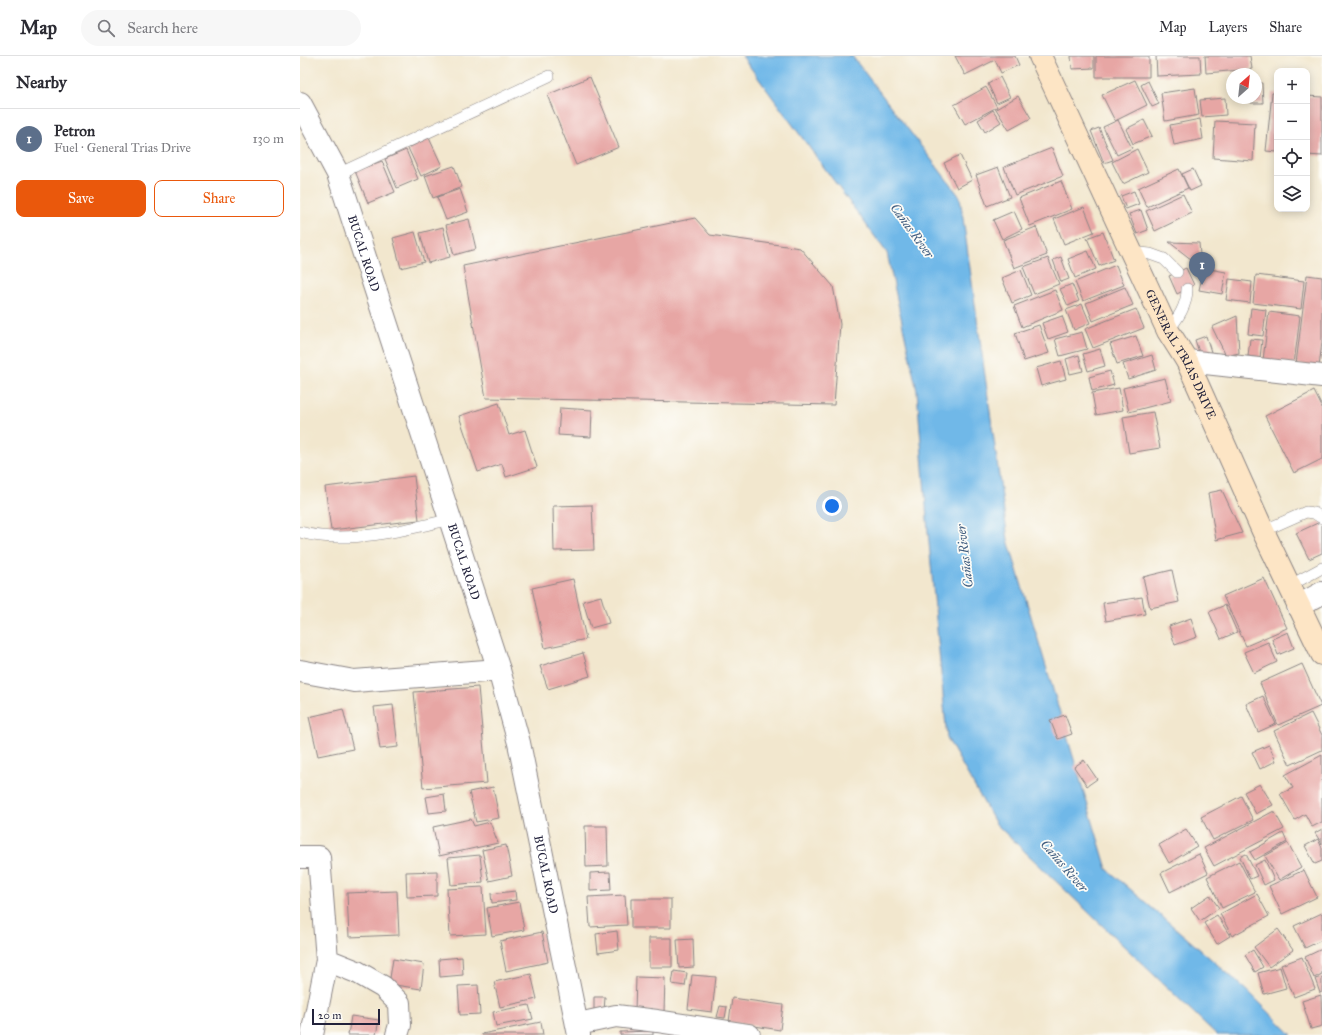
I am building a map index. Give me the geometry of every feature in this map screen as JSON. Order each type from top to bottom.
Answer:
[{"type":"main road","name":"GENERAL TRIAS DRIVE","points":[[1040,56],[1168,331],[1186,361],[1263,531],[1322,654]]},
{"type":"street","name":"BUCAL ROAD","points":[[300,103],[338,174],[499,670],[519,743],[578,1029]]},
{"type":"street","points":[[1186,361],[1322,376]]},
{"type":"street","points":[[1298,606],[1322,593]]},
{"type":"street","points":[[300,671],[354,681],[499,670]]},
{"type":"street","points":[[300,858],[319,857],[327,960],[312,1035]]},
{"type":"street","points":[[327,960],[364,976],[383,988],[399,1003],[400,1025],[397,1035]]},
{"type":"street","points":[[578,1029],[616,1016],[658,1020],[749,1035]]},
{"type":"lane","points":[[338,174],[549,76]]},
{"type":"lane","points":[[1131,252],[1150,254],[1164,259],[1177,272]]},
{"type":"lane","points":[[1168,331],[1182,311],[1187,297],[1187,289]]},
{"type":"lane","points":[[1263,531],[1306,512],[1314,513],[1322,518]]},
{"type":"lane","points":[[300,532],[341,537],[404,530],[451,519]]},
{"type":"lane","points":[[1289,586],[1322,568]]},
{"type":"water","name":"Cañas River","points":[[742,56],[852,56],[960,197],[1008,540],[1107,869],[1248,991],[1292,1035],[1217,1035],[996,824],[947,738],[917,391],[887,253]]},
{"type":"building","points":[[955,56],[1015,56],[1019,65],[1001,73],[995,60],[965,75]]},
{"type":"building","points":[[1071,56],[1094,56],[1094,68],[1072,69]]},
{"type":"building","points":[[1096,56],[1149,56],[1149,77],[1096,77]]},
{"type":"building","points":[[1156,56],[1200,56],[1201,74],[1157,76]]},
{"type":"building","points":[[1205,56],[1250,56],[1252,68],[1226,68],[1226,71],[1206,73]]},
{"type":"building","points":[[590,77],[619,147],[576,165],[547,95]]},
{"type":"building","points":[[1000,77],[1010,97],[997,103],[988,84]]},
{"type":"building","points":[[1135,80],[1147,105],[1115,121],[1102,95]]},
{"type":"building","points":[[1148,81],[1159,104],[1152,107],[1141,85]]},
{"type":"building","points":[[986,87],[997,107],[965,124],[954,105]]},
{"type":"building","points":[[1195,88],[1199,115],[1165,121],[1161,93]]},
{"type":"building","points":[[1272,93],[1274,93],[1274,152],[1266,151]]},
{"type":"building","points":[[1018,96],[1031,118],[1009,130],[996,109]]},
{"type":"building","points":[[1310,96],[1322,97],[1322,156],[1310,155]]},
{"type":"building","points":[[1225,98],[1226,115],[1202,117],[1200,100]]},
{"type":"building","points":[[993,110],[1001,122],[985,132],[978,120]]},
{"type":"building","points":[[1200,119],[1203,139],[1174,145],[1170,125]]},
{"type":"building","points":[[1118,120],[1132,148],[1117,155],[1103,127]]},
{"type":"building","points":[[1144,120],[1152,136],[1133,144],[1126,129]]},
{"type":"building","points":[[1215,121],[1255,123],[1253,161],[1213,158]]},
{"type":"building","points":[[1099,128],[1113,160],[1104,163],[1091,131]]},
{"type":"building","points":[[429,138],[442,166],[421,176],[408,148]]},
{"type":"building","points":[[1052,148],[1063,176],[1015,195],[1004,167]]},
{"type":"building","points":[[1137,149],[1148,172],[1123,184],[1112,162]]},
{"type":"building","points":[[406,150],[418,179],[397,188],[385,159]]},
{"type":"building","points":[[960,155],[972,180],[957,188],[944,163]]},
{"type":"building","points":[[382,161],[395,192],[368,203],[355,171]]},
{"type":"building","points":[[454,166],[462,187],[433,198],[425,176]]},
{"type":"building","points":[[998,167],[1010,197],[987,206],[976,175]]},
{"type":"building","points":[[1179,169],[1188,188],[1147,207],[1138,188]]},
{"type":"building","points":[[1193,169],[1201,186],[1190,191],[1182,174]]},
{"type":"building","points":[[1061,181],[1072,209],[1030,226],[1019,198]]},
{"type":"building","points":[[460,189],[468,212],[446,220],[437,197]]},
{"type":"building","points":[[1134,191],[1139,204],[1126,209],[1121,196]]},
{"type":"building","points":[[1183,194],[1192,213],[1155,231],[1146,211]]},
{"type":"building","points":[[1084,207],[1094,232],[1064,244],[1054,219]]},
{"type":"building","points":[[1141,210],[1148,230],[1137,234],[1129,214]]},
{"type":"building","points":[[1014,211],[1022,229],[1002,239],[993,220]]},
{"type":"building","points":[[695,218],[710,235],[800,248],[833,286],[840,324],[834,405],[486,398],[463,266]]},
{"type":"building","points":[[469,219],[476,249],[454,255],[446,225]]},
{"type":"building","points":[[443,227],[450,257],[428,263],[420,233]]},
{"type":"building","points":[[1036,227],[1047,255],[1014,268],[1003,240]]},
{"type":"building","points":[[415,232],[424,262],[401,268],[393,238]]},
{"type":"building","points":[[1103,232],[1114,260],[1099,266],[1087,238]]},
{"type":"building","points":[[1169,242],[1199,243],[1201,267]]},
{"type":"building","points":[[1088,251],[1096,269],[1075,278],[1068,259]]},
{"type":"building","points":[[1061,257],[1069,279],[1061,282],[1053,260]]},
{"type":"building","points":[[1048,258],[1059,284],[1034,294],[1023,267]]},
{"type":"building","points":[[1116,265],[1124,285],[1083,301],[1075,282]]},
{"type":"building","points":[[1186,268],[1194,285],[1177,294],[1169,276]]},
{"type":"building","points":[[1204,268],[1226,272],[1222,294],[1199,290]]},
{"type":"building","points":[[1021,270],[1031,295],[1012,303],[1002,278]]},
{"type":"building","points":[[1256,275],[1304,281],[1301,309],[1253,303]]},
{"type":"building","points":[[1307,275],[1322,277],[1322,342],[1319,367],[1296,364]]},
{"type":"building","points":[[1229,279],[1252,282],[1250,303],[1226,300]]},
{"type":"building","points":[[1072,284],[1079,301],[1068,306],[1060,289]]},
{"type":"building","points":[[1125,287],[1133,305],[1093,321],[1086,303]]},
{"type":"building","points":[[1055,290],[1063,310],[1022,327],[1014,306]]},
{"type":"building","points":[[1082,304],[1090,323],[1074,330],[1066,310]]},
{"type":"building","points":[[1251,308],[1266,310],[1263,336],[1248,334]]},
{"type":"building","points":[[1136,309],[1144,328],[1093,348],[1085,329]]},
{"type":"building","points":[[1269,312],[1300,316],[1294,364],[1263,360]]},
{"type":"building","points":[[1062,316],[1068,332],[1048,339],[1042,323]]},
{"type":"building","points":[[1237,316],[1239,353],[1226,356],[1212,327]]},
{"type":"building","points":[[1039,325],[1049,353],[1024,361],[1015,333]]},
{"type":"building","points":[[1082,332],[1087,349],[1060,356],[1055,339]]},
{"type":"building","points":[[1136,336],[1143,356],[1117,364],[1110,344]]},
{"type":"building","points":[[1206,336],[1212,355],[1201,358],[1195,340]]},
{"type":"building","points":[[1250,339],[1262,340],[1260,358],[1248,356]]},
{"type":"building","points":[[1100,349],[1105,366],[1088,371],[1083,354]]},
{"type":"building","points":[[1079,355],[1083,371],[1070,374],[1066,359]]},
{"type":"building","points":[[1152,355],[1156,370],[1128,379],[1123,364]]},
{"type":"building","points":[[1061,361],[1066,379],[1041,386],[1036,368]]},
{"type":"building","points":[[1110,371],[1114,385],[1092,391],[1089,377]]},
{"type":"building","points":[[1165,378],[1171,401],[1129,412],[1123,388]]},
{"type":"building","points":[[1119,388],[1123,410],[1096,415],[1092,393]]},
{"type":"building","points":[[1314,391],[1322,407],[1322,459],[1294,473],[1265,416]]},
{"type":"building","points":[[499,403],[509,435],[525,430],[537,467],[506,477],[502,464],[478,472],[459,416]]},
{"type":"building","points":[[560,408],[592,410],[591,437],[558,435]]},
{"type":"building","points":[[1153,412],[1160,448],[1129,453],[1123,417]]},
{"type":"building","points":[[414,476],[419,520],[331,530],[325,487]]},
{"type":"building","points":[[1222,490],[1242,533],[1216,540],[1208,493]]},
{"type":"building","points":[[592,505],[594,550],[554,551],[553,506]]},
{"type":"building","points":[[1322,521],[1322,553],[1309,559],[1296,533]]},
{"type":"building","points":[[1172,570],[1179,602],[1150,608],[1143,577]]},
{"type":"building","points":[[1264,578],[1287,628],[1246,646],[1223,596]]},
{"type":"building","points":[[573,579],[586,639],[545,648],[532,588]]},
{"type":"building","points":[[601,596],[609,623],[591,628],[583,601]]},
{"type":"building","points":[[1142,597],[1145,614],[1106,621],[1103,603]]},
{"type":"building","points":[[1225,605],[1237,632],[1221,639],[1209,612]]},
{"type":"building","points":[[1191,618],[1197,637],[1175,645],[1169,626]]},
{"type":"building","points":[[1288,632],[1294,648],[1278,655],[1272,639]]},
{"type":"building","points":[[1268,642],[1277,662],[1254,673],[1244,652]]},
{"type":"building","points":[[583,653],[590,676],[548,689],[540,666]]},
{"type":"building","points":[[1302,664],[1321,706],[1278,725],[1260,683]]},
{"type":"building","points":[[478,687],[487,783],[423,788],[414,692]]},
{"type":"building","points":[[1263,696],[1276,724],[1258,732],[1246,704]]},
{"type":"building","points":[[393,705],[398,747],[380,749],[374,707]]},
{"type":"building","points":[[343,709],[353,749],[318,756],[309,717]]},
{"type":"building","points":[[1311,713],[1322,735],[1322,750],[1290,765],[1274,731]]},
{"type":"building","points":[[1065,715],[1072,734],[1058,739],[1050,720]]},
{"type":"building","points":[[1269,745],[1276,761],[1260,769],[1252,752]]},
{"type":"building","points":[[1322,755],[1322,822],[1312,827],[1305,814],[1295,820],[1280,794],[1293,788],[1285,775]]},
{"type":"building","points":[[1084,760],[1097,779],[1087,786],[1074,767]]},
{"type":"building","points":[[1260,784],[1273,805],[1256,814],[1244,792]]},
{"type":"building","points":[[493,787],[499,818],[476,822],[469,792]]},
{"type":"building","points":[[444,794],[446,811],[429,813],[426,797]]},
{"type":"building","points":[[1241,796],[1253,820],[1213,840],[1201,817]]},
{"type":"building","points":[[1274,811],[1284,829],[1214,866],[1204,848]]},
{"type":"building","points":[[471,819],[474,826],[490,822],[498,843],[439,856],[433,827]]},
{"type":"building","points":[[585,826],[607,826],[608,866],[586,867]]},
{"type":"building","points":[[1186,829],[1197,846],[1169,863],[1159,845]]},
{"type":"building","points":[[1322,829],[1322,844],[1315,833]]},
{"type":"building","points":[[1283,833],[1287,842],[1255,860],[1250,852]]},
{"type":"building","points":[[1318,839],[1322,848],[1322,861],[1315,864],[1305,846]]},
{"type":"building","points":[[1288,843],[1301,867],[1279,880],[1265,856]]},
{"type":"building","points":[[506,845],[512,876],[489,881],[482,850]]},
{"type":"building","points":[[1199,854],[1208,873],[1170,892],[1161,873]]},
{"type":"building","points":[[1246,854],[1257,876],[1250,879],[1240,857]]},
{"type":"building","points":[[480,855],[483,882],[451,885],[448,858]]},
{"type":"building","points":[[1265,860],[1274,880],[1264,885],[1255,865]]},
{"type":"building","points":[[1239,861],[1255,892],[1222,908],[1207,877]]},
{"type":"building","points":[[1304,870],[1317,897],[1282,914],[1269,886]]},
{"type":"building","points":[[437,871],[437,896],[407,897],[406,872]]},
{"type":"building","points":[[610,872],[611,890],[590,891],[590,873]]},
{"type":"building","points":[[483,887],[486,934],[450,936],[447,889]]},
{"type":"building","points":[[397,891],[399,935],[349,937],[347,893]]},
{"type":"building","points":[[515,891],[516,900],[492,903],[491,894]]},
{"type":"building","points":[[1257,894],[1269,916],[1232,936],[1220,914]]},
{"type":"building","points":[[625,895],[627,925],[590,927],[588,897]]},
{"type":"building","points":[[1210,895],[1219,908],[1200,921],[1191,908]]},
{"type":"building","points":[[631,899],[671,899],[671,928],[631,928]]},
{"type":"building","points":[[519,902],[524,930],[492,936],[487,908]]},
{"type":"building","points":[[1322,913],[1322,940],[1305,948],[1294,926]]},
{"type":"building","points":[[1217,915],[1230,936],[1217,944],[1204,923]]},
{"type":"building","points":[[1278,929],[1293,950],[1269,967],[1254,947]]},
{"type":"building","points":[[617,931],[619,950],[598,953],[596,934]]},
{"type":"building","points":[[542,932],[548,962],[506,971],[500,941]]},
{"type":"building","points":[[649,938],[672,938],[672,967],[649,967]]},
{"type":"building","points":[[693,939],[694,967],[679,968],[677,940]]},
{"type":"building","points":[[1322,949],[1322,974],[1314,978],[1305,957]]},
{"type":"building","points":[[1253,950],[1263,967],[1255,972],[1245,955]]},
{"type":"building","points":[[462,957],[463,975],[440,977],[439,959]]},
{"type":"building","points":[[1302,957],[1315,989],[1294,997],[1281,965]]},
{"type":"building","points":[[393,959],[424,964],[421,989],[389,984]]},
{"type":"building","points":[[1280,967],[1286,988],[1264,994],[1258,973]]},
{"type":"building","points":[[674,971],[687,973],[685,986],[672,984]]},
{"type":"building","points":[[531,974],[537,999],[500,1007],[494,982]]},
{"type":"building","points":[[692,975],[716,977],[712,1012],[688,1009]]},
{"type":"building","points":[[636,977],[665,978],[664,1012],[635,1011]]},
{"type":"building","points":[[1322,977],[1322,992],[1320,993],[1315,979]]},
{"type":"building","points":[[478,985],[480,1014],[460,1015],[458,986]]},
{"type":"building","points":[[1321,995],[1322,1026],[1311,1029],[1302,1001]]},
{"type":"building","points":[[594,997],[605,997],[604,1012],[594,1012]]},
{"type":"building","points":[[732,998],[783,1005],[780,1030],[729,1022]]},
{"type":"building","points":[[529,1005],[533,1019],[496,1026],[493,1012]]},
{"type":"building","points":[[720,1006],[727,1007],[725,1018],[717,1017]]},
{"type":"building","points":[[351,1016],[379,1020],[376,1035],[348,1035]]},
{"type":"building","points":[[541,1022],[543,1035],[482,1035],[482,1034]]},
{"type":"building","points":[[653,1031],[653,1035],[620,1035],[620,1032]]},
{"type":"place","name":"Petron","points":[[1202,285]]}]
